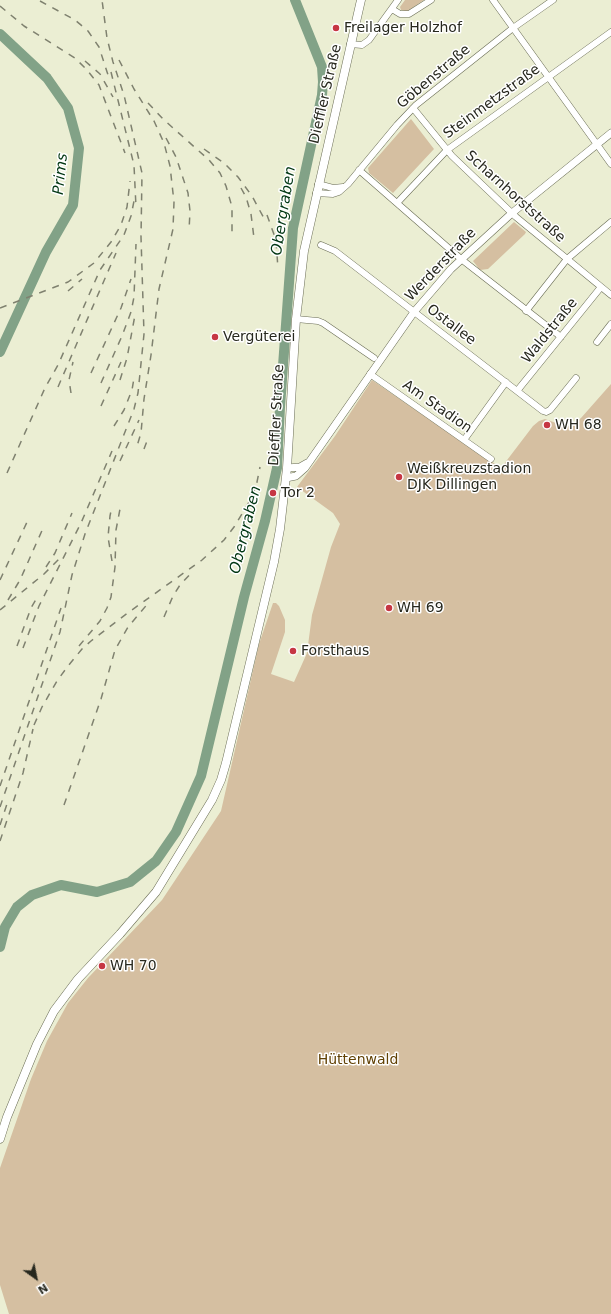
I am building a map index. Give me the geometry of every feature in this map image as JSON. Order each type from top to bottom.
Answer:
[{"type":"main road","name":"Dieffler Straße","points":[[0,1139],[37,1044],[54,1011],[78,979],[156,892],[212,800],[221,780],[275,556],[280,529],[287,468],[296,319],[304,251],[361,0]]},
{"type":"street","points":[[350,44],[358,45],[366,43],[398,0]]},
{"type":"street","points":[[392,9],[400,14],[408,14],[431,0]]},
{"type":"street","points":[[492,0],[611,164]]},
{"type":"street","name":"Göbenstraße","points":[[316,193],[333,194],[339,192],[348,184],[413,108],[513,28],[553,0]]},
{"type":"street","name":"Steinmetzstraße","points":[[397,203],[447,150],[611,32]]},
{"type":"street","name":"Scharnhorststraße","points":[[413,108],[447,150],[512,213],[611,295]]},
{"type":"street","name":"Werderstraße","points":[[286,478],[296,476],[300,472],[414,312],[437,284],[461,259],[512,213],[611,133]]},
{"type":"street","points":[[359,170],[461,259],[561,337]]},
{"type":"street","points":[[318,184],[333,188],[343,187]]},
{"type":"street","points":[[526,311],[567,259],[611,222]]},
{"type":"street","name":"Ostallee","points":[[321,245],[335,251],[543,411],[546,412],[550,410],[576,378]]},
{"type":"street","name":"Waldstraße","points":[[517,390],[601,287]]},
{"type":"street","points":[[296,319],[318,321],[323,323],[374,358]]},
{"type":"street","points":[[597,342],[611,324]]},
{"type":"street","name":"Am Stadion","points":[[370,374],[491,459]]},
{"type":"street","points":[[464,440],[506,382]]},
{"type":"street","points":[[287,468],[300,467],[307,463]]},
{"type":"green space","points":[[405,0],[424,0],[408,11],[405,11],[401,10],[400,7]]},
{"type":"green space","points":[[411,119],[434,149],[393,193],[369,173],[368,168]]},
{"type":"green space","points":[[514,222],[526,232],[525,234],[488,269],[480,270],[473,261]]},
{"type":"green space","name":"Hüttenwald","points":[[372,380],[501,468],[533,426],[539,421],[545,419],[567,427],[573,424],[581,418],[611,384],[611,1314],[9,1314],[0,1285],[0,1168],[31,1079],[47,1041],[68,1003],[88,978],[162,900],[221,811],[259,644],[273,603],[276,603],[279,606],[285,620],[285,632],[271,674],[294,682],[307,653],[312,615],[331,547],[340,524],[333,513],[297,487],[335,436]]},
{"type":"waterway","name":"Obergraben","points":[[0,947],[5,927],[17,907],[32,895],[61,885],[97,892],[130,882],[156,861],[176,832],[201,776],[277,468],[293,228],[322,95],[323,82],[322,67],[295,0]]},
{"type":"waterway","name":"Prims","points":[[0,34],[47,78],[68,108],[79,148],[73,205],[46,252],[0,352]]},
{"type":"railway","points":[[0,807],[60,632],[72,575],[85,534],[134,409],[138,393],[144,334],[141,237],[142,173],[124,95],[107,38],[102,0]]},
{"type":"railway","points":[[40,1],[75,20],[88,31],[99,47],[109,78]]},
{"type":"railway","points":[[0,6],[24,26],[75,58],[87,70],[99,85],[125,153]]},
{"type":"railway","points":[[119,60],[134,89],[154,121],[164,143],[170,166],[174,202],[173,229],[159,289],[144,399],[141,433],[137,446]]},
{"type":"railway","points":[[85,61],[100,74],[113,97]]},
{"type":"railway","points":[[111,72],[134,165],[136,207]]},
{"type":"railway","points":[[148,103],[163,119],[209,160],[220,173],[226,186],[232,207],[232,235]]},
{"type":"railway","points":[[166,138],[176,157],[188,193],[190,211],[189,231]]},
{"type":"railway","points":[[204,149],[224,163],[238,177],[252,196],[266,222]]},
{"type":"railway","points":[[0,308],[68,282],[94,263],[111,242],[121,225],[127,207],[130,181]]},
{"type":"railway","points":[[241,188],[246,197],[251,214],[254,238]]},
{"type":"railway","points":[[7,473],[45,388],[58,365],[100,270],[124,235],[131,216],[134,201]]},
{"type":"railway","points":[[267,215],[276,240],[278,269]]},
{"type":"railway","points":[[101,383],[131,312],[134,297],[136,244]]},
{"type":"railway","points":[[58,387],[116,253]]},
{"type":"railway","points":[[68,291],[82,279]]},
{"type":"railway","points":[[91,373],[121,308],[131,279]]},
{"type":"railway","points":[[120,380],[127,358],[135,315]]},
{"type":"railway","points":[[71,393],[69,380],[73,362]]},
{"type":"railway","points":[[101,406],[121,362]]},
{"type":"railway","points":[[114,426],[124,410],[132,390],[134,378]]},
{"type":"railway","points":[[120,461],[139,420]]},
{"type":"railway","points":[[144,449],[147,441]]},
{"type":"railway","points":[[23,648],[39,606],[81,523],[112,451]]},
{"type":"railway","points":[[34,725],[42,707],[57,681],[82,649],[129,612],[202,560],[224,540],[248,504],[256,487],[260,467]]},
{"type":"railway","points":[[112,506],[108,537],[112,561]]},
{"type":"railway","points":[[79,646],[100,621],[111,597],[115,567],[116,530],[120,509]]},
{"type":"railway","points":[[46,567],[55,553],[72,513]]},
{"type":"railway","points":[[0,580],[28,520]]},
{"type":"railway","points":[[8,600],[20,580],[44,526]]},
{"type":"railway","points":[[0,610],[44,574],[60,558]]},
{"type":"railway","points":[[164,617],[173,596],[180,585],[193,571]]},
{"type":"railway","points":[[17,646],[31,608],[38,596]]},
{"type":"railway","points":[[64,805],[101,699],[115,650],[128,627],[150,601]]},
{"type":"railway","points":[[0,786],[61,608]]},
{"type":"railway","points":[[0,841],[23,773],[33,729]]},
{"type":"railway","points":[[0,825],[8,801]]},
{"type":"place","name":"Freilager Holzhof","points":[[336,28]]},
{"type":"place","name":"Vergüterei","points":[[215,337]]},
{"type":"place","name":"WH 68","points":[[547,425]]},
{"type":"place","name":"Weißkreuzstadion DJK Dillingen","points":[[399,477]]},
{"type":"place","name":"Tor 2","points":[[273,493]]},
{"type":"place","name":"WH 69","points":[[389,608]]},
{"type":"place","name":"Forsthaus","points":[[293,651]]},
{"type":"place","name":"WH 70","points":[[102,966]]}]
